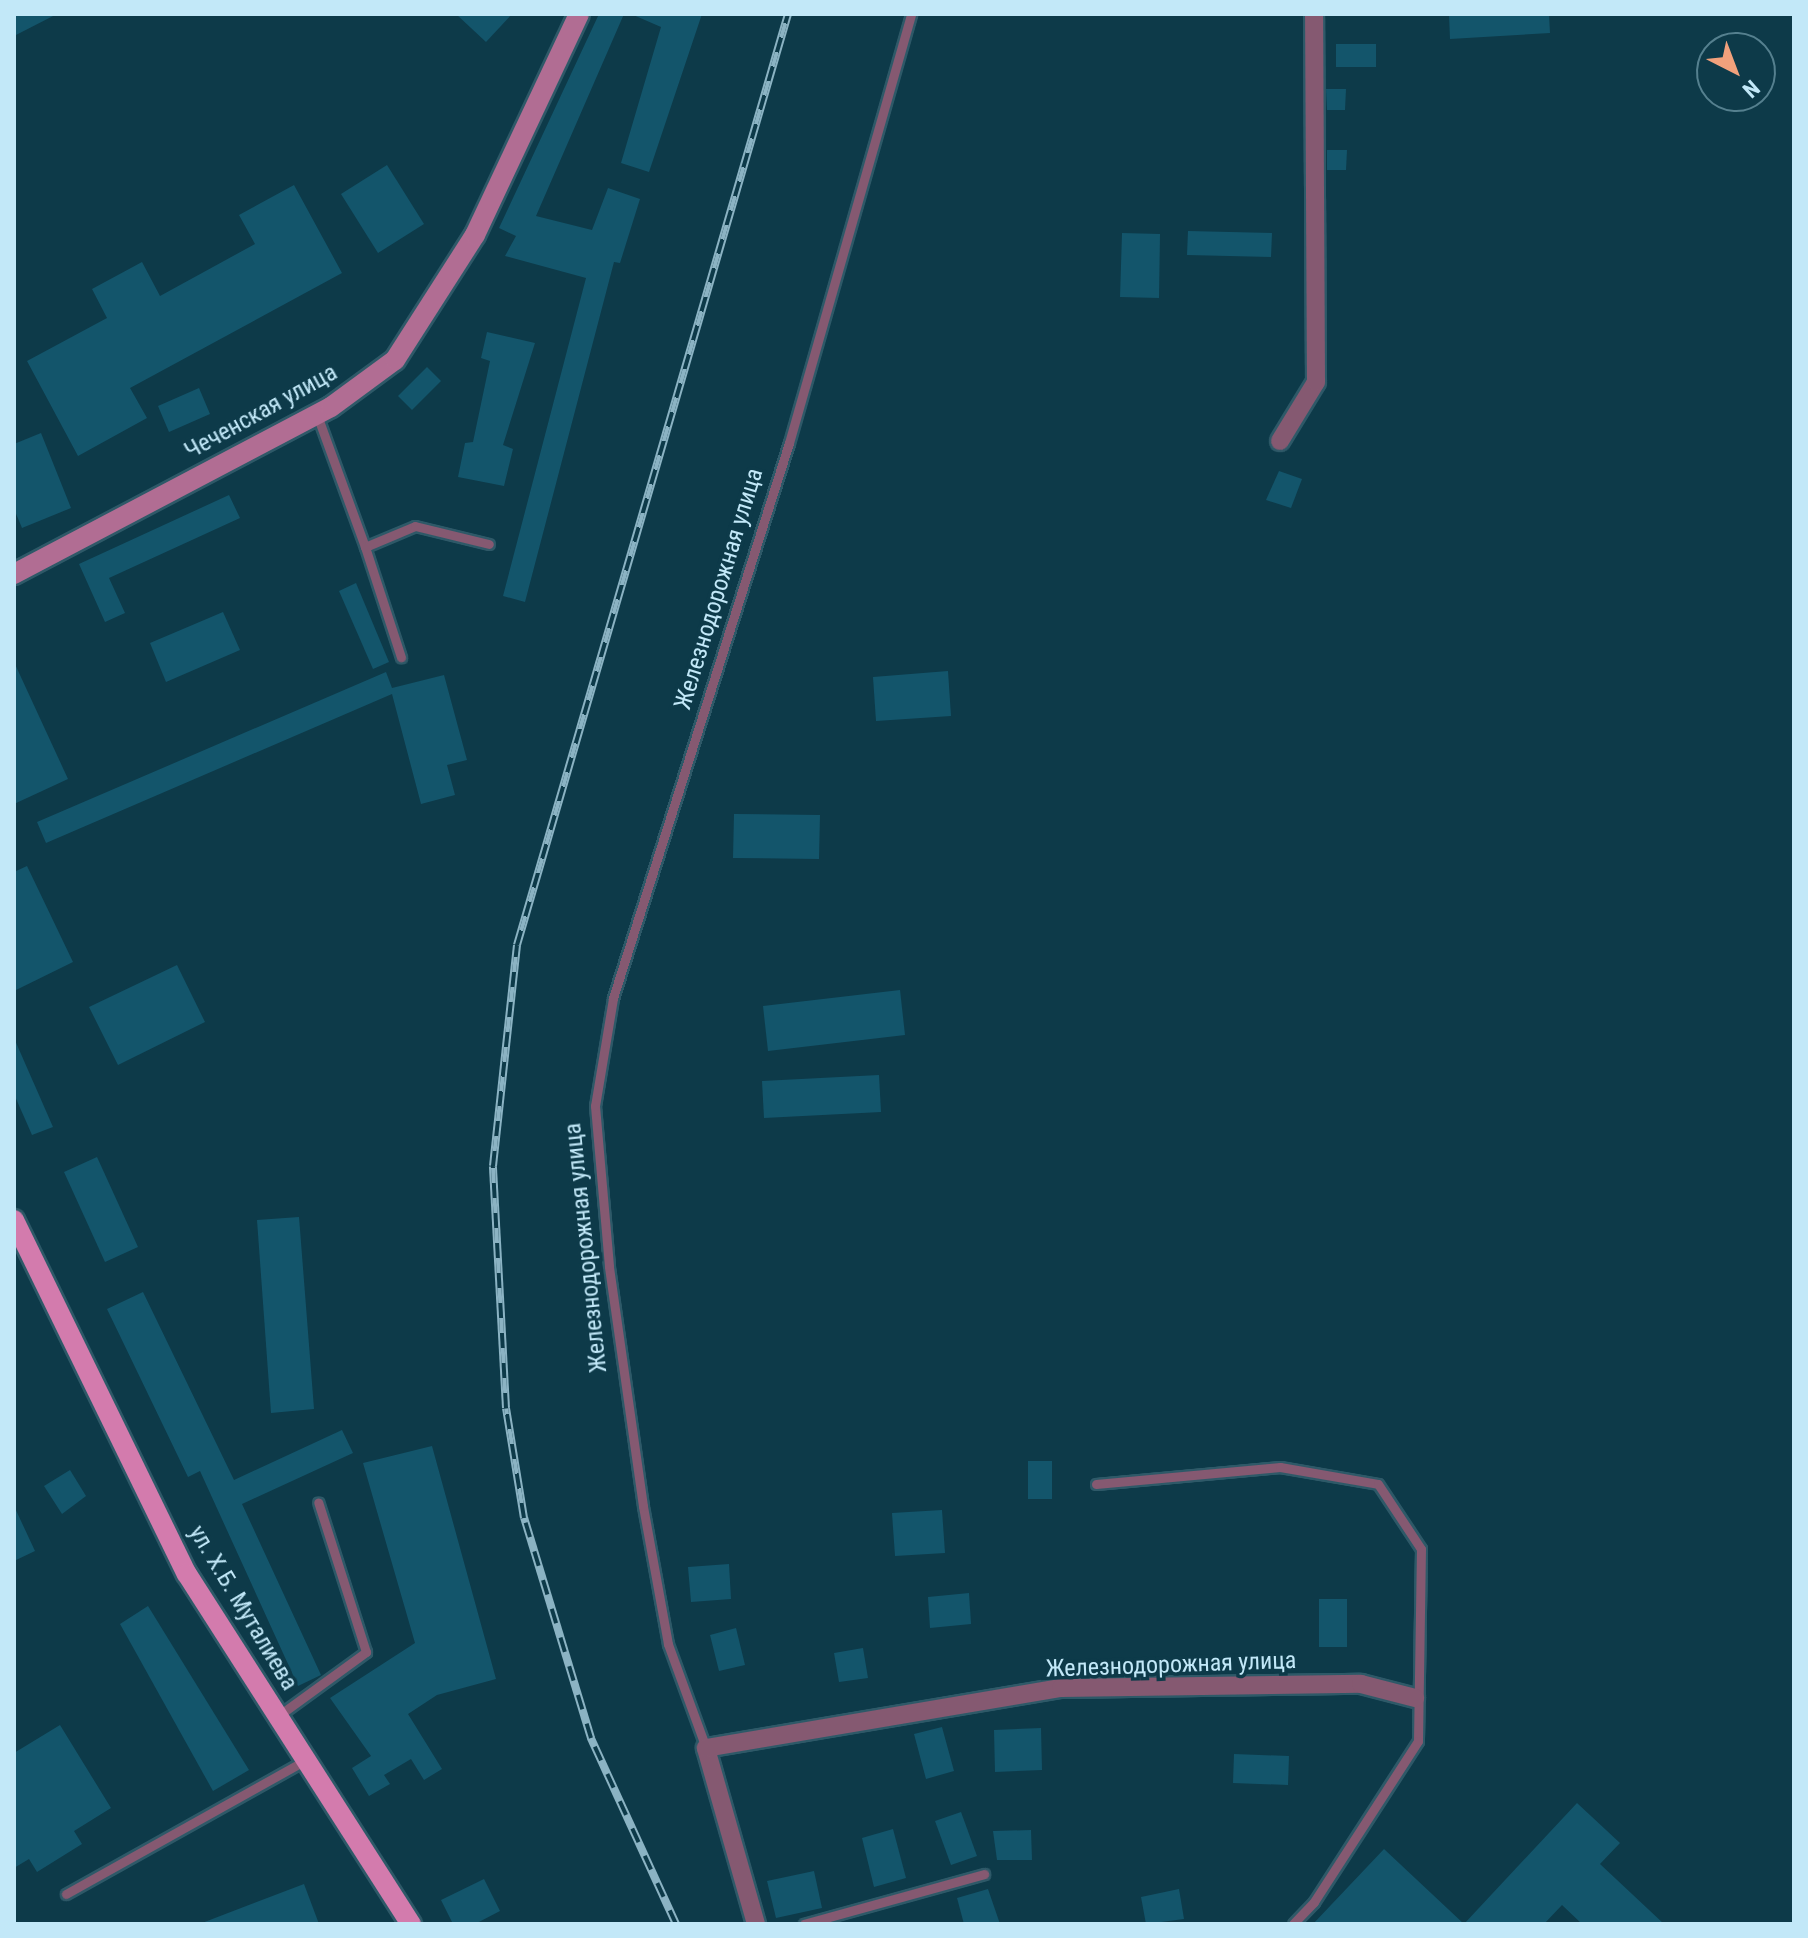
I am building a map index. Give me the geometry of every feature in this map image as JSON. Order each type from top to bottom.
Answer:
[{"type":"main road","name":"Чеченская улица","points":[[14,574],[317,415],[395,360],[475,235],[579,14]]},
{"type":"main road","name":"ул. Х.Б. Муталиева","points":[[14,1220],[187,1574],[411,1924]]},
{"type":"street","points":[[1280,441],[1316,382],[1314,14]]},
{"type":"street","name":"Железнодорожная улица","points":[[706,1748],[1061,1688],[1361,1684],[1415,1698]]},
{"type":"street","points":[[706,1748],[756,1924]]},
{"type":"lane","name":"Железнодорожная улица","points":[[706,1748],[668,1644],[643,1506],[609,1266],[595,1106],[613,998],[789,443],[911,14]]},
{"type":"lane","points":[[317,415],[401,657]]},
{"type":"lane","points":[[365,547],[415,526],[489,544]]},
{"type":"lane","points":[[1096,1484],[1280,1467],[1378,1484],[1421,1549],[1415,1698],[1418,1741],[1314,1902],[1293,1924]]},
{"type":"lane","points":[[278,1716],[366,1652],[318,1502]]},
{"type":"lane","points":[[66,1894],[306,1760]]},
{"type":"lane","points":[[804,1924],[984,1874]]},
{"type":"building","points":[[14,14],[57,14],[14,36]]},
{"type":"building","points":[[456,14],[512,14],[486,42]]},
{"type":"building","points":[[599,14],[624,14],[536,216],[592,230],[608,188],[640,199],[620,263],[614,262],[525,602],[503,596],[586,278],[505,256],[516,236],[499,228]]},
{"type":"building","points":[[631,14],[702,14],[649,172],[621,163],[661,27]]},
{"type":"building","points":[[1449,14],[1549,14],[1550,33],[1450,39]]},
{"type":"building","points":[[1336,44],[1376,44],[1376,67],[1336,67]]},
{"type":"building","points":[[1326,89],[1346,89],[1345,110],[1327,110]]},
{"type":"building","points":[[1327,150],[1347,150],[1346,170],[1327,170]]},
{"type":"building","points":[[387,165],[424,224],[378,253],[341,194]]},
{"type":"building","points":[[294,185],[342,273],[130,388],[147,418],[78,456],[27,361],[107,318],[92,289],[142,262],[160,296],[255,244],[239,215]]},
{"type":"building","points":[[1188,231],[1272,233],[1271,257],[1187,255]]},
{"type":"building","points":[[1122,233],[1160,234],[1159,298],[1120,297]]},
{"type":"building","points":[[487,332],[535,343],[503,445],[513,449],[504,486],[458,477],[465,443],[473,442],[490,361],[481,358]]},
{"type":"building","points":[[427,367],[441,381],[412,410],[398,396]]},
{"type":"building","points":[[199,388],[210,414],[169,432],[158,406]]},
{"type":"building","points":[[41,433],[71,508],[22,528],[14,509],[14,444]]},
{"type":"building","points":[[1279,471],[1302,479],[1291,508],[1266,500]]},
{"type":"building","points":[[229,495],[240,518],[109,578],[125,613],[105,622],[79,564]]},
{"type":"building","points":[[356,583],[389,662],[373,669],[339,591]]},
{"type":"building","points":[[223,612],[240,650],[166,682],[150,643]]},
{"type":"building","points":[[14,662],[68,779],[14,804]]},
{"type":"building","points":[[948,671],[951,716],[876,721],[873,677]]},
{"type":"building","points":[[386,672],[392,688],[444,675],[467,760],[447,765],[455,795],[421,804],[392,694],[46,843],[37,822]]},
{"type":"building","points":[[734,814],[820,815],[819,859],[733,858]]},
{"type":"building","points":[[27,866],[73,962],[14,991],[14,872]]},
{"type":"building","points":[[177,965],[205,1022],[118,1065],[89,1007]]},
{"type":"building","points":[[900,990],[905,1035],[768,1051],[763,1006]]},
{"type":"building","points":[[14,1038],[53,1127],[32,1135],[14,1094]]},
{"type":"building","points":[[879,1075],[881,1112],[764,1118],[762,1081]]},
{"type":"building","points":[[97,1157],[138,1247],[105,1262],[64,1172]]},
{"type":"building","points":[[299,1217],[314,1409],[271,1413],[257,1220]]},
{"type":"building","points":[[143,1292],[234,1480],[342,1430],[353,1453],[242,1504],[321,1675],[298,1686],[200,1471],[188,1477],[107,1309]]},
{"type":"building","points":[[432,1446],[496,1679],[437,1695],[408,1714],[442,1769],[424,1780],[411,1759],[384,1775],[390,1784],[369,1796],[352,1768],[371,1756],[330,1698],[415,1643],[363,1463]]},
{"type":"building","points":[[1028,1461],[1052,1461],[1052,1499],[1028,1499]]},
{"type":"building","points":[[70,1470],[86,1496],[62,1514],[44,1486]]},
{"type":"building","points":[[14,1506],[35,1551],[14,1561]]},
{"type":"building","points":[[942,1510],[945,1553],[895,1556],[892,1513]]},
{"type":"building","points":[[729,1564],[731,1599],[691,1602],[688,1567]]},
{"type":"building","points":[[969,1593],[971,1624],[930,1628],[928,1597]]},
{"type":"building","points":[[1319,1599],[1347,1599],[1347,1647],[1319,1647]]},
{"type":"building","points":[[148,1606],[249,1770],[213,1791],[120,1624]]},
{"type":"building","points":[[736,1628],[745,1665],[719,1671],[710,1635]]},
{"type":"building","points":[[863,1648],[868,1678],[839,1682],[834,1653]]},
{"type":"building","points":[[60,1725],[111,1808],[74,1831],[82,1844],[37,1872],[29,1859],[14,1868],[14,1753]]},
{"type":"building","points":[[942,1727],[954,1771],[926,1779],[914,1734]]},
{"type":"building","points":[[1041,1728],[1042,1770],[995,1772],[994,1730]]},
{"type":"building","points":[[1234,1754],[1289,1756],[1288,1785],[1233,1783]]},
{"type":"building","points":[[1577,1803],[1620,1843],[1600,1864],[1664,1924],[1582,1924],[1562,1905],[1544,1924],[1464,1924]]},
{"type":"building","points":[[961,1812],[977,1856],[951,1865],[935,1821]]},
{"type":"building","points":[[893,1829],[906,1878],[874,1887],[862,1838]]},
{"type":"building","points":[[1031,1830],[1032,1860],[997,1860],[993,1831]]},
{"type":"building","points":[[1384,1849],[1464,1924],[1313,1924]]},
{"type":"building","points":[[814,1871],[822,1908],[776,1918],[767,1881]]},
{"type":"building","points":[[484,1879],[500,1911],[475,1924],[453,1924],[441,1900]]},
{"type":"building","points":[[304,1884],[319,1924],[202,1924],[202,1923]]},
{"type":"building","points":[[988,1889],[1000,1924],[964,1924],[957,1898]]},
{"type":"building","points":[[1179,1889],[1184,1919],[1146,1924],[1141,1897]]},
{"type":"railway","points":[[676,1924],[591,1738],[524,1518],[506,1408],[493,1166],[517,945],[788,14]]}]
